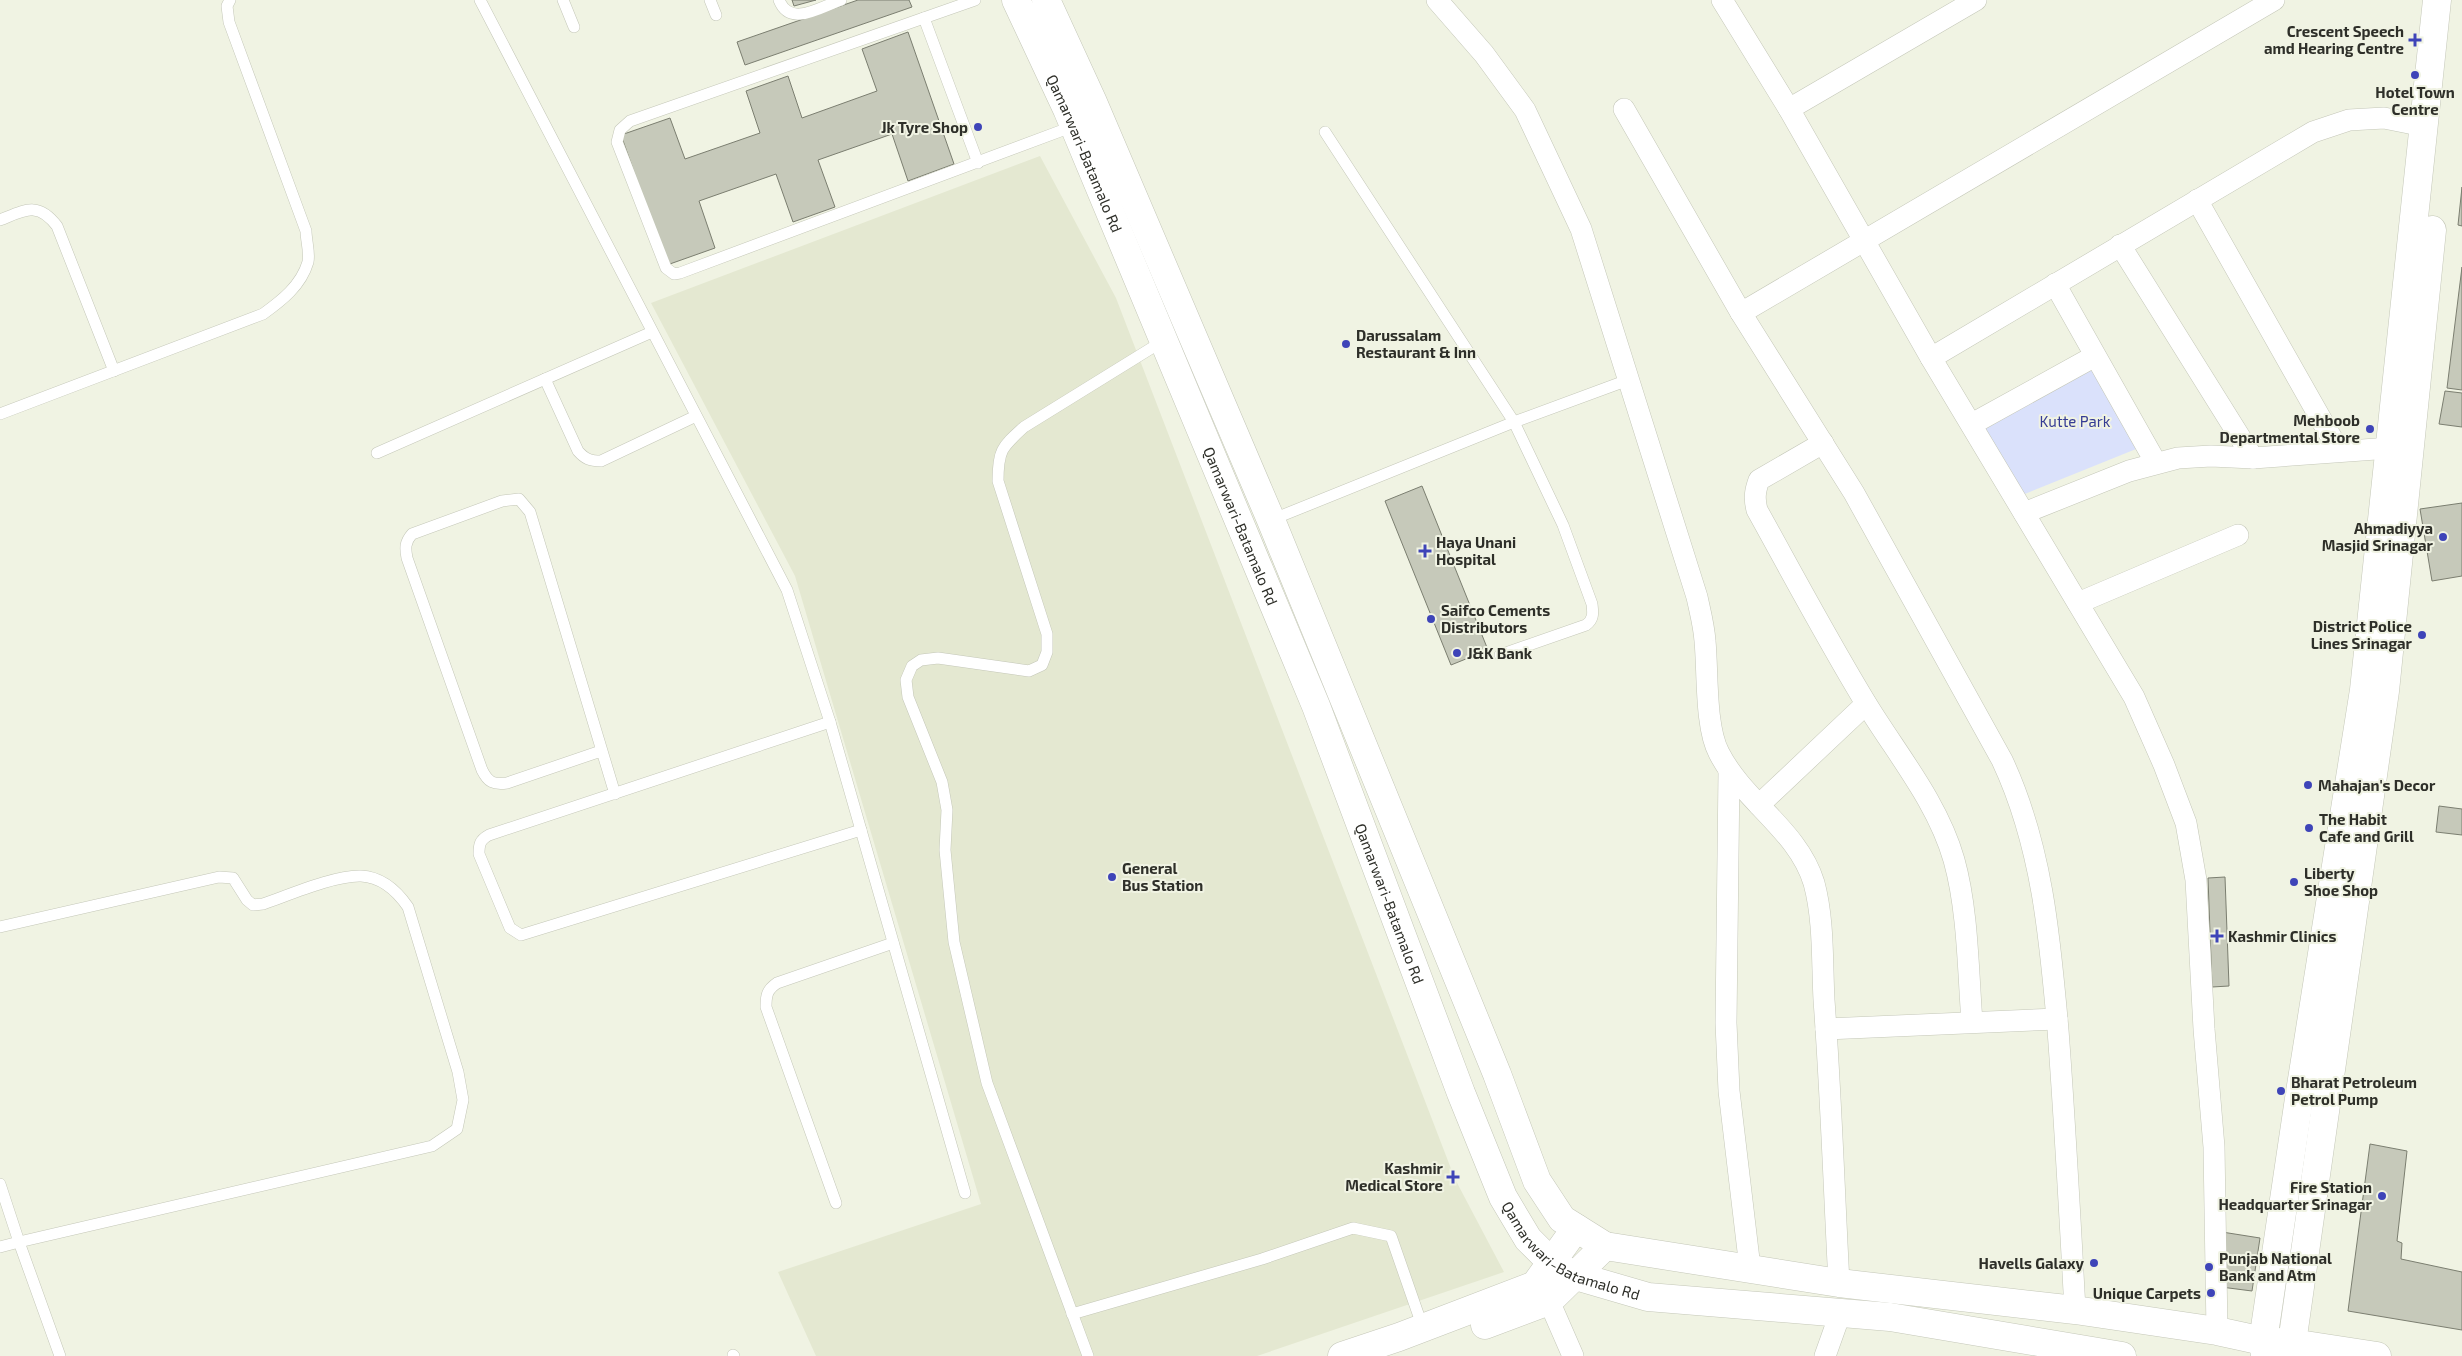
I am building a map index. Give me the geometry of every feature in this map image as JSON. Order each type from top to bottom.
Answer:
[{"type":"main road","name":"Qamarwari-Batamalo Rd","points":[[1016,0],[1074,126],[1316,706],[1461,1093],[1504,1197],[1528,1239],[1552,1263],[1576,1276],[1648,1297],[1890,1317],[2122,1356]]},
{"type":"main road","name":"Qamarwari-Batamalo Rd","points":[[1046,0],[1096,109],[1271,520],[1497,1074],[1537,1180],[1562,1219],[1604,1246],[1839,1283],[2075,1310],[2218,1330],[2264,1348]]},
{"type":"main road","points":[[2377,1356],[2264,1348],[2302,1082],[2364,690],[2437,0]]},
{"type":"main road","points":[[2292,1349],[2385,691],[2455,0]]},
{"type":"main road","points":[[1542,1293],[1552,1263],[1576,1228]]},
{"type":"main road","points":[[1400,1356],[1576,1276],[1604,1246]]},
{"type":"main road","points":[[1342,1356],[1423,1328],[1542,1293]]},
{"type":"street","points":[[1436,0],[1484,54],[1525,110],[1553,165],[1581,229],[1697,597],[1705,638],[1712,726],[1717,750],[1729,772],[1790,839],[1806,862],[1814,885],[1818,910],[1826,1029],[1839,1283]]},
{"type":"street","points":[[1722,0],[1789,109],[1931,358],[2134,697],[2164,765],[2186,824],[2196,880],[2204,1029],[2214,1147],[2218,1330]]},
{"type":"street","points":[[1789,109],[1976,0]]},
{"type":"street","points":[[1741,313],[2274,0]]},
{"type":"street","points":[[1624,109],[1741,313],[1859,502],[2002,760],[2016,790],[2028,825],[2038,867],[2052,958],[2075,1310]]},
{"type":"street","points":[[1931,358],[2313,132],[2349,120],[2384,118],[2424,126]]},
{"type":"street","points":[[2197,200],[2339,451]]},
{"type":"street","points":[[2120,246],[2253,458]]},
{"type":"street","points":[[2054,284],[2156,463]]},
{"type":"street","points":[[1972,424],[2095,356]]},
{"type":"street","points":[[1823,443],[1759,480],[1755,490],[1757,510],[1866,704],[1927,799],[1944,831],[1954,860],[1961,896],[1972,1022]]},
{"type":"street","points":[[2024,513],[2156,463],[2178,458],[2211,456],[2253,458],[2390,448]]},
{"type":"street","points":[[2078,603],[2238,535]]},
{"type":"street","points":[[1759,805],[1866,704]]},
{"type":"street","points":[[1729,772],[1727,1043],[1729,1091],[1753,1268]]},
{"type":"street","points":[[1826,1029],[2057,1019]]},
{"type":"street","points":[[1542,1293],[1573,1356]]},
{"type":"street","points":[[1825,1356],[1840,1314]]},
{"type":"lane","points":[[0,414],[263,314],[288,296],[308,261],[306,231],[229,22],[227,6],[230,0]]},
{"type":"lane","points":[[480,0],[787,590],[830,722],[965,1193]]},
{"type":"lane","points":[[563,0],[574,27]]},
{"type":"lane","points":[[710,0],[716,15]]},
{"type":"lane","points":[[779,0],[783,9],[789,15],[799,15],[841,0]]},
{"type":"lane","points":[[975,0],[630,121],[620,130],[618,142],[662,262],[669,272],[680,273],[1074,126]]},
{"type":"lane","points":[[924,18],[978,162]]},
{"type":"lane","points":[[1325,132],[1514,422],[1563,525],[1592,604],[1593,613],[1591,621],[1586,625],[1500,655]]},
{"type":"lane","points":[[0,220],[27,210],[40,210],[49,216],[57,226],[114,371]]},
{"type":"lane","points":[[377,453],[652,332]]},
{"type":"lane","points":[[1088,1356],[987,1083],[954,942],[945,850],[947,810],[942,782],[908,697],[906,680],[912,666],[921,660],[938,658],[1029,671],[1042,665],[1048,652],[1047,634],[998,481],[998,458],[1007,443],[1024,427],[1163,341]]},
{"type":"lane","points":[[545,379],[578,451],[584,458],[591,461],[601,461],[696,416]]},
{"type":"lane","points":[[1271,520],[1514,422],[1628,380]]},
{"type":"lane","points":[[601,751],[507,782],[495,784],[487,780],[407,558],[405,548],[407,540],[412,534],[502,501],[520,500],[526,505],[530,512],[615,794]]},
{"type":"lane","points":[[830,722],[482,839],[479,846],[479,854],[510,928],[521,935],[530,934],[861,830]]},
{"type":"lane","points":[[0,927],[219,877],[233,878],[247,900],[253,905],[264,904],[329,882],[361,876],[380,880],[398,892],[408,907],[458,1072],[463,1100],[457,1129],[444,1140],[432,1146],[0,1246]]},
{"type":"lane","points":[[836,1203],[766,1007],[766,997],[769,988],[777,983],[893,944]]},
{"type":"lane","points":[[0,1184],[60,1356]]},
{"type":"lane","points":[[1072,1314],[1262,1260],[1353,1228],[1391,1236],[1423,1328]]},
{"type":"shaded area","name":"General Bus Station","points":[[1040,156],[1116,298],[1455,1179],[1504,1272],[1257,1356],[816,1356],[778,1272],[981,1204],[795,576],[651,303]]},
{"type":"green space","name":"Kutte Park","points":[[2095,356],[2146,445],[2015,498],[1972,424]]},
{"type":"building","points":[[792,0],[816,0],[794,6]]},
{"type":"building","points":[[858,0],[909,0],[912,7],[745,65],[737,42]]},
{"type":"building","points":[[908,32],[954,164],[908,181],[892,134],[818,160],[835,207],[793,222],[776,174],[699,201],[715,248],[667,265],[621,135],[670,118],[685,159],[760,133],[746,91],[788,76],[802,118],[877,91],[862,49]]},
{"type":"building","points":[[2462,187],[2462,226],[2458,225]]},
{"type":"building","points":[[2462,267],[2462,390],[2447,388]]},
{"type":"building","points":[[2445,391],[2462,393],[2462,427],[2439,424]]},
{"type":"building","points":[[1422,486],[1488,650],[1451,665],[1385,501]]},
{"type":"building","name":"Ahmadiyya Masjid Srinagar","points":[[2462,503],[2462,576],[2432,581],[2420,509]]},
{"type":"building","points":[[2439,806],[2462,809],[2462,835],[2436,832]]},
{"type":"building","points":[[2225,877],[2229,986],[2212,987],[2208,878]]},
{"type":"building","name":"Fire Station Headquarter Srinagar","points":[[2370,1144],[2407,1151],[2397,1241],[2402,1243],[2401,1259],[2462,1272],[2462,1330],[2348,1311]]},
{"type":"building","points":[[2222,1232],[2260,1238],[2252,1291],[2221,1287]]},
{"type":"place","name":"Crescent Speech amd Hearing Centre","points":[[2415,40]]},
{"type":"place","name":"Hotel Town Centre","points":[[2415,75]]},
{"type":"place","name":"Jk Tyre Shop","points":[[978,127]]},
{"type":"place","name":"Darussalam Restaurant & Inn","points":[[1346,344]]},
{"type":"place","name":"Mehboob Departmental Store","points":[[2370,429]]},
{"type":"place","name":"Ahmadiyya Masjid Srinagar","points":[[2443,537]]},
{"type":"place","name":"Haya Unani Hospital","points":[[1425,551]]},
{"type":"place","name":"Saifco Cements Distributors","points":[[1431,619]]},
{"type":"place","name":"District Police Lines Srinagar","points":[[2422,635]]},
{"type":"place","name":"J&K Bank","points":[[1457,653]]},
{"type":"place","name":"Mahajan's Decor","points":[[2308,785]]},
{"type":"place","name":"The Habit Cafe and Grill","points":[[2309,828]]},
{"type":"place","name":"General Bus Station","points":[[1112,877]]},
{"type":"place","name":"Liberty Shoe Shop","points":[[2294,882]]},
{"type":"place","name":"Kashmir Clinics","points":[[2217,936]]},
{"type":"place","name":"Bharat Petroleum Petrol Pump","points":[[2281,1091]]},
{"type":"place","name":"Kashmir Medical Store","points":[[1453,1177]]},
{"type":"place","name":"Fire Station Headquarter Srinagar","points":[[2382,1196]]},
{"type":"place","name":"Havells Galaxy","points":[[2094,1263]]},
{"type":"place","name":"Punjab National Bank and Atm","points":[[2209,1267]]},
{"type":"place","name":"Unique Carpets","points":[[2211,1293]]}]
